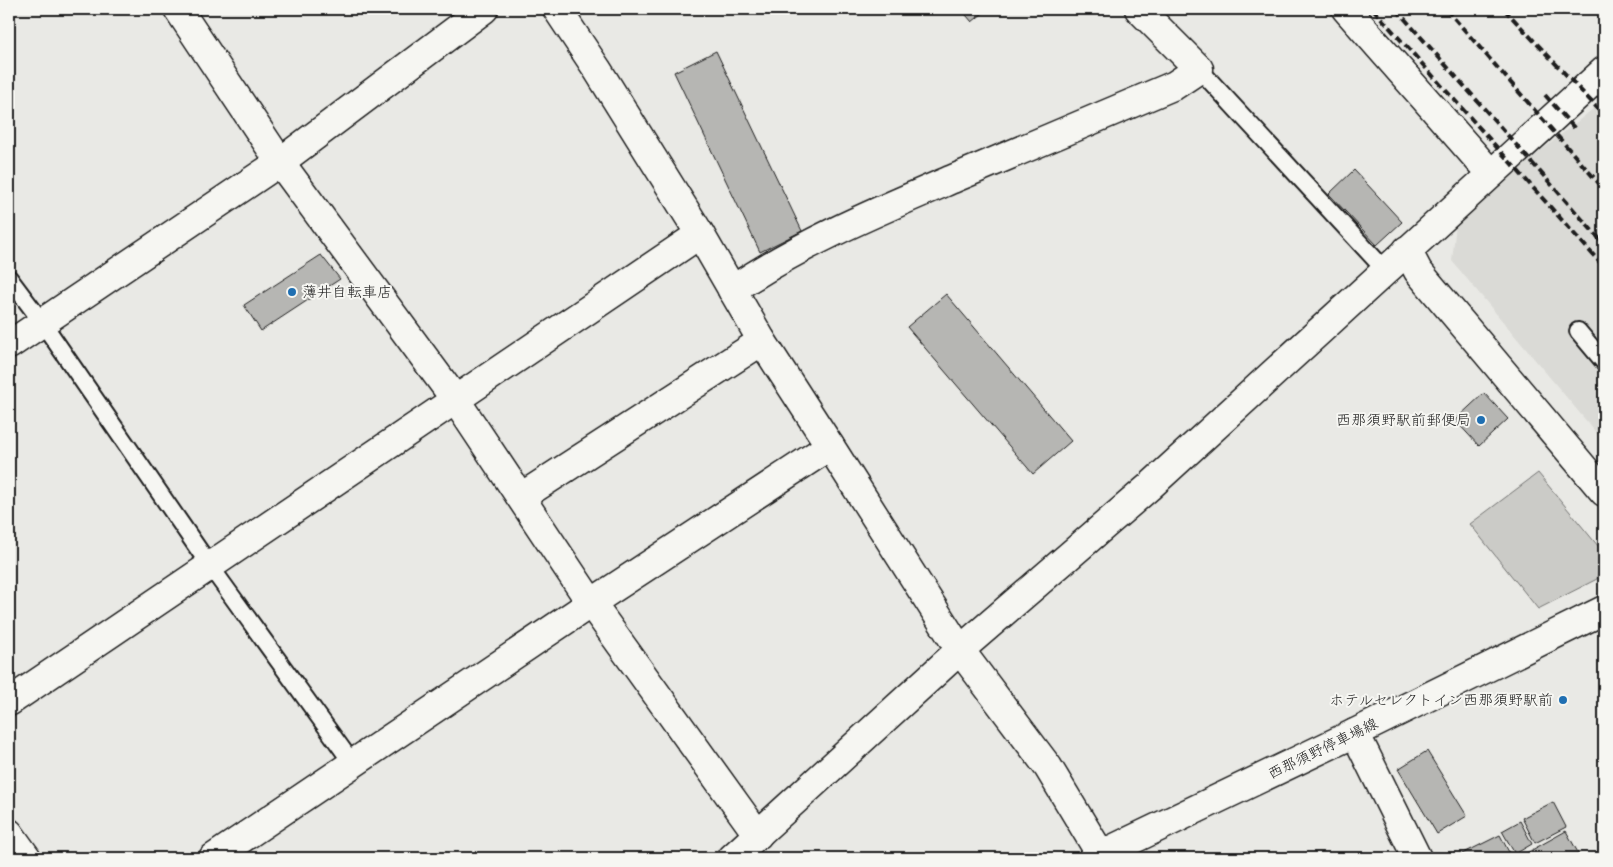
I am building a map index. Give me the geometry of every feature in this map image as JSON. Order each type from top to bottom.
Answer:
[{"type":"street","points":[[178,9],[280,162],[455,399],[591,603],[758,835]]},
{"type":"street","points":[[9,345],[280,162],[484,9]]},
{"type":"street","points":[[557,9],[597,69],[700,234],[762,341],[960,650],[1048,767],[1098,857]]},
{"type":"street","points":[[732,290],[762,270],[828,235],[879,211],[1175,85],[1199,69],[1140,9]]},
{"type":"street","points":[[1346,9],[1491,174]]},
{"type":"street","points":[[732,858],[960,650],[1149,487],[1604,71]]},
{"type":"street","points":[[9,702],[700,234]]},
{"type":"street","points":[[1407,250],[1418,271],[1604,492]]},
{"type":"street","points":[[521,498],[762,341]]},
{"type":"street","points":[[213,858],[591,603],[830,446]]},
{"type":"street","name":"西那須野停車場線","points":[[1098,857],[1604,610]]},
{"type":"street","points":[[1355,733],[1416,858]]},
{"type":"street","points":[[9,833],[27,858]]},
{"type":"lane","points":[[1199,69],[1385,270]]},
{"type":"lane","points":[[9,278],[42,322],[210,566],[352,764]]},
{"type":"lane","points":[[1578,331],[1604,362]]},
{"type":"shaded area","points":[[1604,100],[1604,442],[1452,261],[1456,224],[1511,175]]},
{"type":"shaded area","points":[[1538,473],[1603,552],[1597,579],[1538,609],[1470,524]]},
{"type":"building","points":[[961,9],[988,9],[972,22]]},
{"type":"building","points":[[716,51],[802,231],[760,252],[674,72]]},
{"type":"building","points":[[1354,170],[1402,222],[1377,245],[1329,194]]},
{"type":"building","name":"薄井自転車店","points":[[321,255],[340,279],[261,331],[244,305]]},
{"type":"building","points":[[946,294],[1071,441],[1033,474],[907,327]]},
{"type":"building","name":"西那須野駅前郵便局","points":[[1484,393],[1508,419],[1479,446],[1455,420]]},
{"type":"building","points":[[1427,751],[1467,816],[1437,834],[1398,769]]},
{"type":"building","points":[[1604,792],[1604,804],[1599,795]]},
{"type":"building","points":[[1553,802],[1566,827],[1535,843],[1522,818]]},
{"type":"building","points":[[1520,821],[1532,844],[1515,854],[1502,831]]},
{"type":"building","points":[[1566,831],[1581,858],[1524,858],[1523,855]]},
{"type":"building","points":[[1500,835],[1512,858],[1454,858]]},
{"type":"railway","points":[[1373,9],[1604,267]]},
{"type":"railway","points":[[1396,9],[1604,244]]},
{"type":"railway","points":[[1446,9],[1604,189]]},
{"type":"railway","points":[[1504,9],[1604,115]]},
{"type":"railway","points":[[1545,95],[1576,130]]},
{"type":"place","name":"薄井自転車店","points":[[292,292]]},
{"type":"place","name":"西那須野駅前郵便局","points":[[1481,420]]},
{"type":"place","name":"ホテルセレクトイン西那須野駅前","points":[[1563,700]]}]
